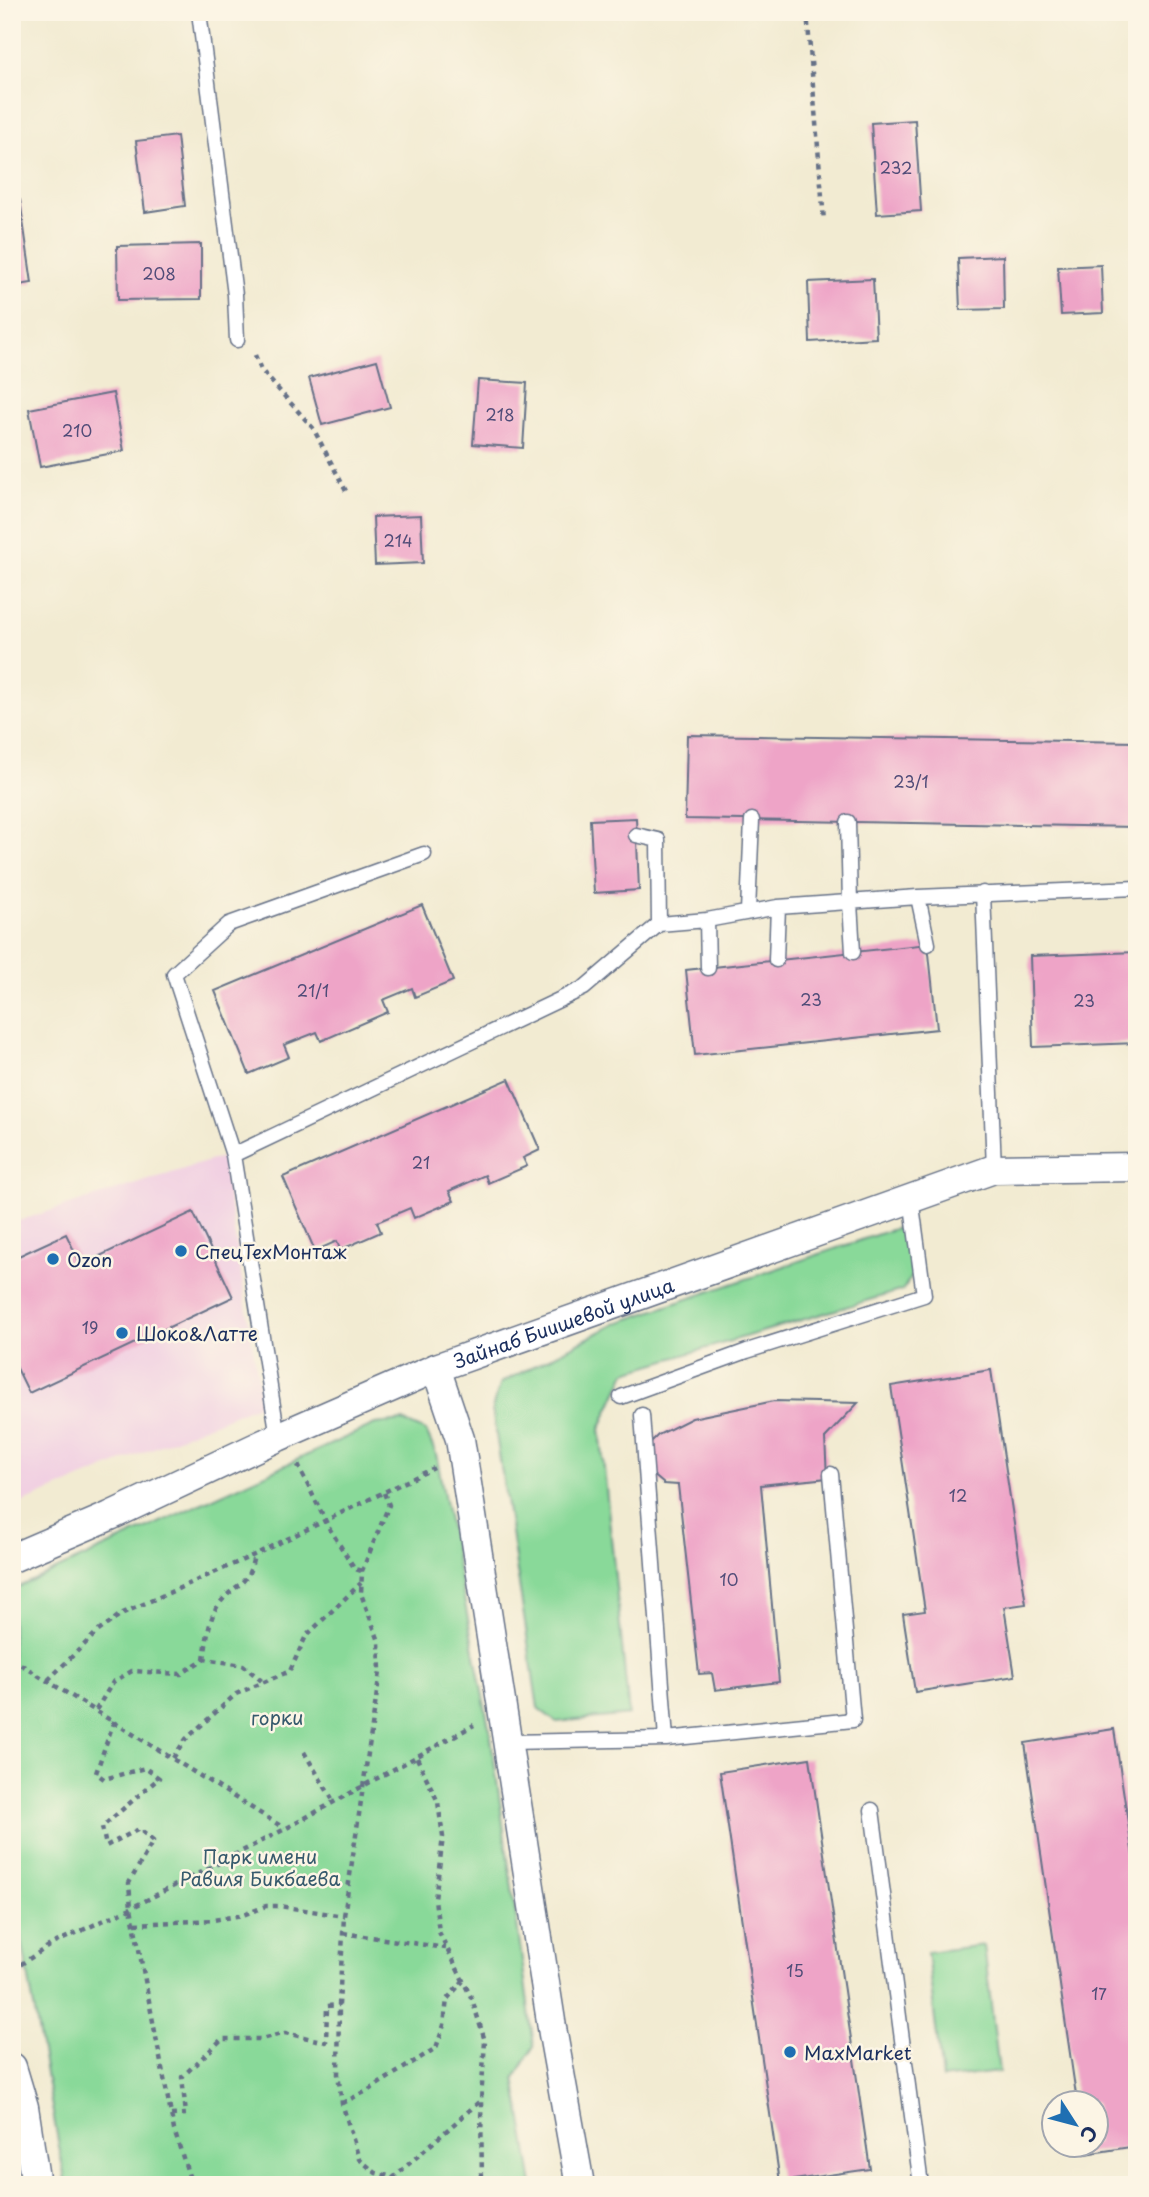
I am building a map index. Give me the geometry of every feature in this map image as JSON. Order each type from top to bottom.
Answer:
[{"type":"street","name":"Зайнаб Биишевой улица","points":[[12,1558],[110,1517],[278,1437],[436,1368],[994,1169],[1137,1167]]},
{"type":"street","points":[[436,1368],[460,1438],[553,2034],[580,2185]]},
{"type":"street","points":[[12,2067],[24,2108],[36,2185]]},
{"type":"lane","points":[[199,12],[234,295],[237,340]]},
{"type":"lane","points":[[748,911],[752,820]]},
{"type":"lane","points":[[848,822],[853,952]]},
{"type":"lane","points":[[636,835],[658,840],[659,924]]},
{"type":"lane","points":[[278,1437],[233,1155],[174,974],[229,924],[424,854]]},
{"type":"lane","points":[[233,1155],[584,988],[659,924],[707,920],[778,907],[983,893],[1137,888]]},
{"type":"lane","points":[[983,893],[994,1169]]},
{"type":"lane","points":[[918,897],[928,944]]},
{"type":"lane","points":[[776,960],[778,907]]},
{"type":"lane","points":[[707,920],[708,968]]},
{"type":"lane","points":[[621,1396],[747,1351],[924,1295],[911,1198]]},
{"type":"lane","points":[[642,1415],[666,1739]]},
{"type":"lane","points":[[508,1742],[666,1739],[853,1720],[831,1474]]},
{"type":"lane","points":[[872,1810],[921,2185]]},
{"type":"path","points":[[807,12],[824,221]]},
{"type":"path","points":[[252,345],[261,370],[313,428],[346,493]]},
{"type":"path","points":[[48,1680],[96,1633],[121,1615],[326,1521],[461,1451]]},
{"type":"path","points":[[298,1465],[326,1521],[355,1569],[362,1571]]},
{"type":"path","points":[[384,1493],[389,1505],[362,1571],[361,1583],[361,1594],[379,1641],[380,1672],[343,1933],[338,2074],[342,2103],[359,2158],[376,2173],[393,2177]]},
{"type":"path","points":[[204,1659],[208,1632],[219,1605],[250,1574],[254,1555]]},
{"type":"path","points":[[173,1758],[186,1739],[236,1694],[290,1671],[306,1636],[361,1583]]},
{"type":"path","points":[[12,1659],[285,1829]]},
{"type":"path","points":[[96,1710],[113,1682],[132,1671],[181,1674],[204,1659],[243,1665],[264,1682]]},
{"type":"path","points":[[12,1970],[52,1944],[131,1908],[285,1829],[470,1727],[504,1712]]},
{"type":"path","points":[[114,1721],[96,1773],[104,1779],[145,1768],[159,1778],[102,1828],[106,1846],[139,1829],[153,1840],[129,1883],[131,1908],[171,2115],[189,2176],[195,2185]]},
{"type":"path","points":[[304,1752],[334,1802]]},
{"type":"path","points":[[417,1758],[438,1801],[443,1838],[435,1899],[439,1932],[472,1999],[485,2041],[481,2100],[482,2185]]},
{"type":"path","points":[[135,1924],[213,1920],[243,1915],[266,1906],[345,1916]]},
{"type":"path","points":[[343,1933],[447,1948]]},
{"type":"path","points":[[342,2103],[367,2091],[436,2048],[444,2025],[447,1999],[463,1981]]},
{"type":"path","points":[[171,2115],[186,2114],[182,2077],[222,2039],[261,2039],[285,2033],[327,2042],[327,2006],[339,2005]]},
{"type":"path","points":[[385,2185],[481,2100]]},
{"type":"shaded area","points":[[222,1157],[262,1403],[12,1507],[12,1223]]},
{"type":"green space","points":[[905,1225],[915,1270],[903,1290],[626,1372],[600,1429],[629,1715],[556,1722],[538,1708],[492,1408],[501,1383],[617,1323]]},
{"type":"green space","name":"Парк имени Равиля Бикбаева","points":[[403,1421],[426,1431],[436,1454],[491,1738],[534,2046],[515,2078],[533,2185],[66,2185],[12,1885],[12,1590],[375,1424]]},
{"type":"green space","points":[[984,1945],[999,2072],[942,2079],[927,1952]]},
{"type":"building","points":[[915,120],[921,211],[877,214],[871,123]]},
{"type":"building","points":[[177,136],[185,206],[145,212],[136,141]]},
{"type":"building","points":[[20,200],[32,283],[12,286],[12,201]]},
{"type":"building","points":[[201,244],[201,299],[118,300],[117,246]]},
{"type":"building","points":[[1003,256],[1004,309],[960,310],[958,258]]},
{"type":"building","points":[[1101,265],[1103,313],[1061,315],[1058,267]]},
{"type":"building","points":[[873,279],[876,338],[810,342],[808,282]]},
{"type":"building","points":[[377,360],[390,407],[322,425],[309,378]]},
{"type":"building","points":[[478,380],[527,383],[523,448],[473,444]]},
{"type":"building","points":[[113,393],[124,451],[40,467],[29,409]]},
{"type":"building","points":[[421,515],[423,563],[375,565],[373,517]]},
{"type":"building","points":[[687,735],[1137,742],[1137,827],[685,819]]},
{"type":"building","points":[[636,818],[639,890],[594,893],[590,820]]},
{"type":"building","points":[[422,905],[453,981],[415,997],[412,988],[383,1000],[388,1012],[321,1041],[317,1032],[284,1045],[289,1057],[249,1074],[215,991]]},
{"type":"building","points":[[928,944],[937,1029],[695,1055],[686,970]]},
{"type":"building","points":[[1137,952],[1137,1043],[1033,1047],[1030,956]]},
{"type":"building","points":[[509,1079],[540,1150],[523,1158],[527,1166],[488,1183],[485,1175],[449,1191],[454,1201],[414,1218],[410,1208],[377,1222],[381,1232],[340,1250],[337,1241],[315,1251],[283,1177]]},
{"type":"building","points":[[193,1212],[233,1297],[29,1393],[12,1358],[12,1259],[66,1234],[81,1265]]},
{"type":"building","points":[[991,1370],[1026,1604],[1004,1607],[1015,1676],[915,1692],[903,1614],[925,1611],[891,1386]]},
{"type":"building","points":[[774,1401],[858,1403],[825,1438],[827,1478],[761,1485],[779,1682],[715,1690],[712,1673],[699,1674],[678,1485],[664,1484],[651,1473],[649,1444],[658,1435],[692,1418]]},
{"type":"building","points":[[1114,1729],[1137,1883],[1137,2146],[1110,2150],[1110,2088],[1075,2088],[1025,1743]]},
{"type":"building","points":[[810,1758],[870,2169],[780,2182],[720,1772]]},
{"type":"place","name":"СпецТехМонтаж","points":[[181,1251]]},
{"type":"place","name":"Ozon","points":[[53,1259]]},
{"type":"place","name":"Шоко&Латте","points":[[122,1333]]},
{"type":"place","name":"MaxMarket","points":[[790,2052]]},
{"type":"park label","name":"горки","points":[[277,1717]]}]
